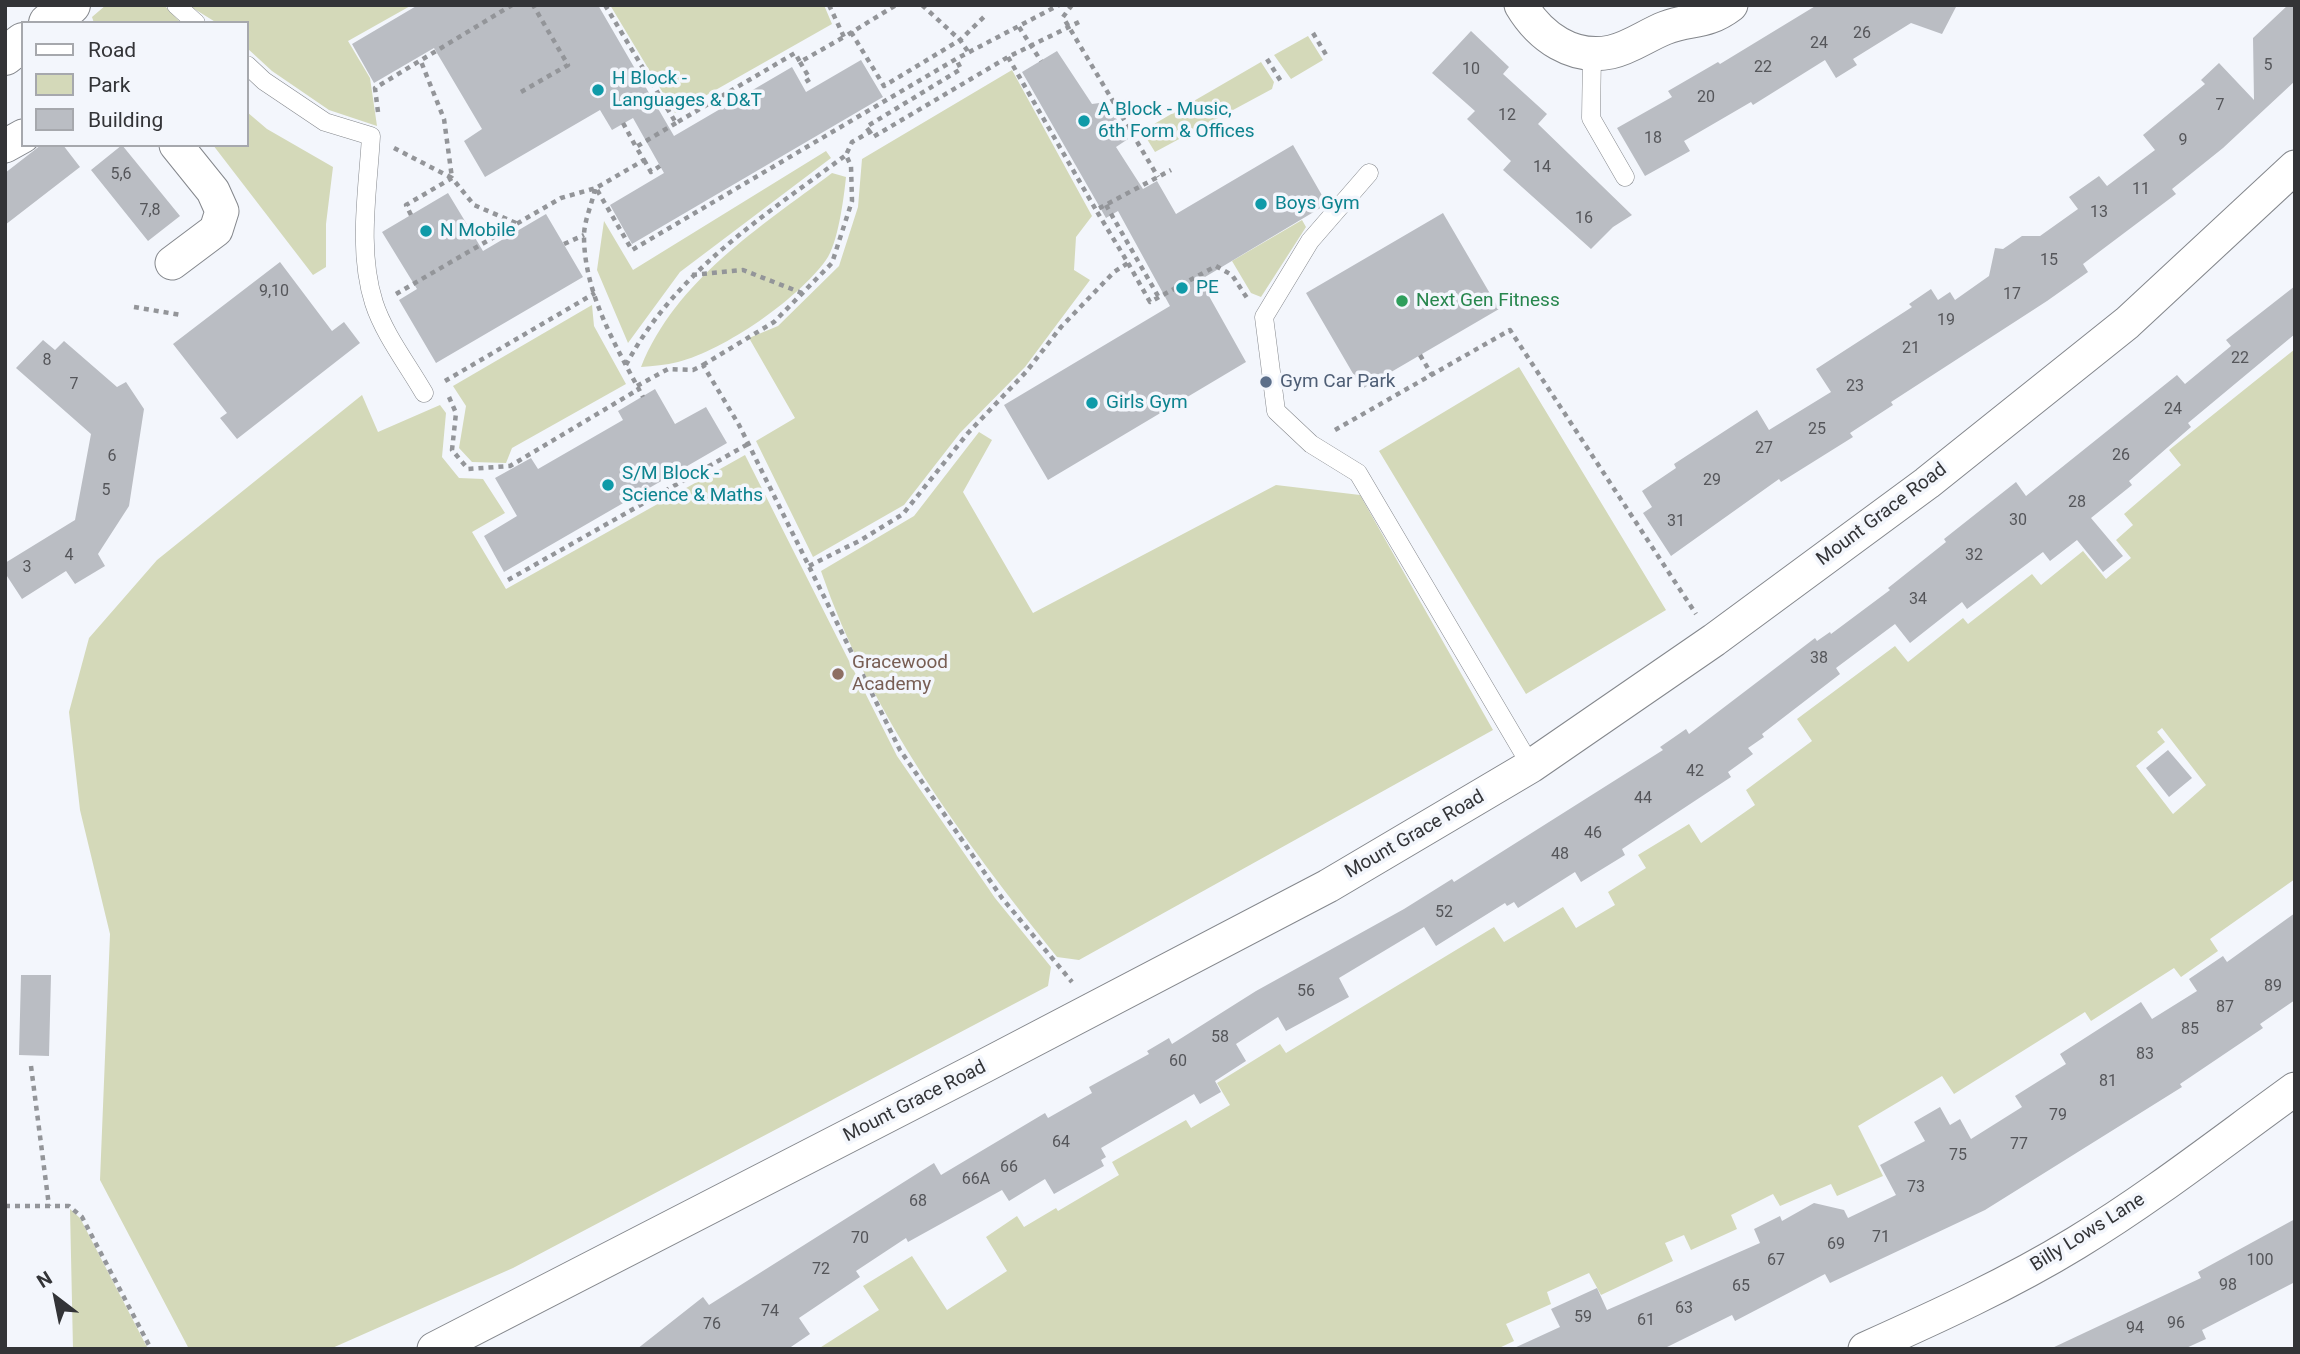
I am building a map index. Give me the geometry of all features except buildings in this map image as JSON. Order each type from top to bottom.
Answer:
[{"type":"street","points":[[51,21],[71,5],[82,21]]},
{"type":"street","points":[[1521,5],[1528,17],[1569,51],[1592,54],[1612,52],[1667,27],[1705,21],[1731,5]]},
{"type":"street","points":[[5,56],[21,44]]},
{"type":"street","points":[[5,146],[21,137]]},
{"type":"street","points":[[172,263],[216,230],[222,211],[212,191],[178,147]]},
{"type":"street","name":"Mount Grace Road","points":[[434,1349],[1328,886],[1531,766],[1714,640],[1927,483],[2116,331],[2295,167]]},
{"type":"street","name":"Billy Lows Lane","points":[[1865,1349],[2002,1285],[2076,1244],[2295,1089]]},
{"type":"lane","points":[[176,5],[194,21]]},
{"type":"lane","points":[[1592,54],[1591,118],[1625,177]]},
{"type":"lane","points":[[248,66],[264,81],[325,122],[376,139],[365,229],[368,280],[375,306],[424,393]]},
{"type":"lane","points":[[1369,173],[1310,241],[1264,317],[1276,411],[1311,444],[1358,473],[1531,766]]},
{"type":"path","points":[[512,5],[375,88],[376,139],[452,178],[474,205],[517,224]]},
{"type":"path","points":[[521,92],[569,64],[533,5]]},
{"type":"path","points":[[606,5],[676,123]]},
{"type":"path","points":[[829,5],[844,37]]},
{"type":"path","points":[[800,62],[896,5]]},
{"type":"path","points":[[922,5],[960,40],[968,53]]},
{"type":"path","points":[[596,188],[632,250],[956,59],[1059,5]]},
{"type":"path","points":[[1072,5],[1063,17],[1158,177]]},
{"type":"path","points":[[851,32],[884,86],[960,40],[986,15]]},
{"type":"path","points":[[956,59],[961,69],[866,127],[873,137],[1008,57],[1079,22]]},
{"type":"path","points":[[1020,27],[1041,61]]},
{"type":"path","points":[[1313,33],[1328,58]]},
{"type":"path","points":[[636,147],[795,53],[810,79],[802,84]]},
{"type":"path","points":[[1008,57],[1150,302],[1216,266],[1232,275],[1251,305]]},
{"type":"path","points":[[420,59],[444,120],[452,178]]},
{"type":"path","points":[[1267,59],[1282,83]]},
{"type":"path","points":[[623,123],[651,172],[660,166]]},
{"type":"path","points":[[626,365],[640,339],[673,295],[692,275],[846,155],[852,142],[870,132]]},
{"type":"path","points":[[595,293],[442,383],[456,413],[452,450],[468,469],[511,467],[668,369],[694,370],[774,322],[832,263],[852,201],[850,166],[846,155]]},
{"type":"path","points":[[375,306],[561,198],[596,188],[644,160]]},
{"type":"path","points":[[1096,210],[1171,170]]},
{"type":"path","points":[[411,215],[406,205],[452,178]]},
{"type":"path","points":[[596,188],[584,235],[595,293],[609,333],[643,397]]},
{"type":"path","points":[[1106,205],[1158,296]]},
{"type":"path","points":[[564,244],[584,235]]},
{"type":"path","points":[[809,566],[903,514],[968,433],[1026,372],[1061,327],[1114,272],[1128,263]]},
{"type":"path","points":[[692,275],[743,270],[802,293]]},
{"type":"path","points":[[134,307],[181,315]]},
{"type":"path","points":[[1344,425],[1510,330],[1714,640]]},
{"type":"path","points":[[1420,355],[1432,375]]},
{"type":"path","points":[[704,365],[748,444],[900,750],[1002,898],[1077,989]]},
{"type":"path","points":[[509,579],[748,444]]},
{"type":"path","points":[[31,1066],[49,1206]]},
{"type":"path","points":[[5,1206],[69,1206],[82,1217],[151,1349]]},
{"type":"green space","points":[[106,5],[164,5],[179,21],[93,21],[92,17]]},
{"type":"green space","points":[[188,5],[412,5],[348,41],[370,78],[377,126],[329,110],[272,71],[248,49],[248,21],[214,21]]},
{"type":"green space","points":[[610,5],[824,5],[832,24],[675,113]]},
{"type":"green space","points":[[1308,36],[1323,60],[1291,79],[1274,55]]},
{"type":"green space","points":[[1261,62],[1274,82],[1272,89],[1155,152],[1142,131]]},
{"type":"green space","points":[[1012,70],[1092,216],[1076,237],[1074,270],[1090,280],[1025,367],[960,433],[904,505],[813,557],[756,441],[795,418],[749,338],[778,326],[839,266],[858,207],[862,159]]},
{"type":"green space","points":[[248,113],[267,129],[333,167],[326,224],[326,267],[313,275],[215,147],[248,147]]},
{"type":"green space","points":[[826,151],[831,158],[680,272],[628,343],[597,270],[604,221],[633,270]]},
{"type":"green space","points":[[832,173],[846,177],[842,208],[830,253],[814,275],[779,306],[738,335],[697,356],[664,365],[641,367],[656,336],[675,308],[698,282],[749,236]]},
{"type":"green space","points":[[1302,220],[1306,227],[1261,297],[1251,293],[1232,261]]},
{"type":"green space","points":[[592,305],[594,326],[626,384],[512,448],[506,463],[472,462],[459,448],[466,406],[453,386]]},
{"type":"green space","points":[[2295,349],[2295,879],[2210,939],[2218,951],[2181,977],[2174,968],[2091,1021],[2085,1012],[1954,1094],[1942,1076],[1858,1126],[1883,1176],[1837,1196],[1831,1184],[1780,1206],[1773,1194],[1731,1215],[1737,1229],[1691,1250],[1684,1235],[1665,1243],[1673,1261],[1601,1295],[1589,1273],[1547,1292],[1551,1304],[1506,1324],[1514,1341],[1497,1349],[818,1349],[879,1310],[863,1286],[912,1256],[947,1310],[1007,1271],[986,1237],[1017,1216],[1024,1227],[1056,1208],[1058,1211],[1119,1175],[1112,1162],[1186,1120],[1191,1128],[1230,1105],[1217,1083],[1280,1044],[1286,1053],[1494,927],[1504,942],[1563,907],[1576,928],[1615,905],[1608,892],[1646,868],[1638,855],[1689,824],[1701,843],[1755,805],[1746,790],[1812,741],[1797,719],[1895,646],[1908,662],[1963,618],[1968,624],[2032,574],[2041,585],[2083,551],[2106,579],[2131,558],[2116,540],[2133,525],[2124,514],[2181,465],[2169,450]],"holes":[[[2162,728],[2206,785],[2173,814],[2136,766],[2165,742],[2157,732]]]},
{"type":"green space","points":[[1519,367],[1666,610],[1526,694],[1379,451]]},
{"type":"green space","points":[[362,395],[378,432],[440,405],[446,413],[442,457],[459,478],[483,479],[505,513],[472,532],[506,589],[745,455],[897,756],[995,898],[1051,967],[1048,986],[513,1268],[330,1349],[189,1349],[100,1180],[110,934],[80,810],[69,712],[89,638],[157,560]]},
{"type":"green space","points":[[979,432],[992,440],[963,492],[1033,613],[1276,485],[1360,495],[1493,730],[1079,960],[1057,957],[954,822],[892,725],[841,624],[821,571],[914,516]]},
{"type":"green space","points":[[70,1209],[80,1218],[148,1349],[73,1349]]},
{"type":"place","name":"H Block - Languages & D&T","points":[[598,90]]},
{"type":"place","name":"A Block - Music, 6th Form & Offices","points":[[1084,121]]},
{"type":"place","name":"Boys Gym","points":[[1261,204]]},
{"type":"place","name":"N Mobile","points":[[426,231]]},
{"type":"place","name":"PE","points":[[1182,288]]},
{"type":"place","name":"Next Gen Fitness","points":[[1402,301]]},
{"type":"place","name":"Gym Car Park","points":[[1266,382]]},
{"type":"place","name":"Girls Gym","points":[[1092,403]]},
{"type":"place","name":"S/M Block - Science & Maths","points":[[608,485]]},
{"type":"place","name":"Gracewood Academy","points":[[838,674]]}]
